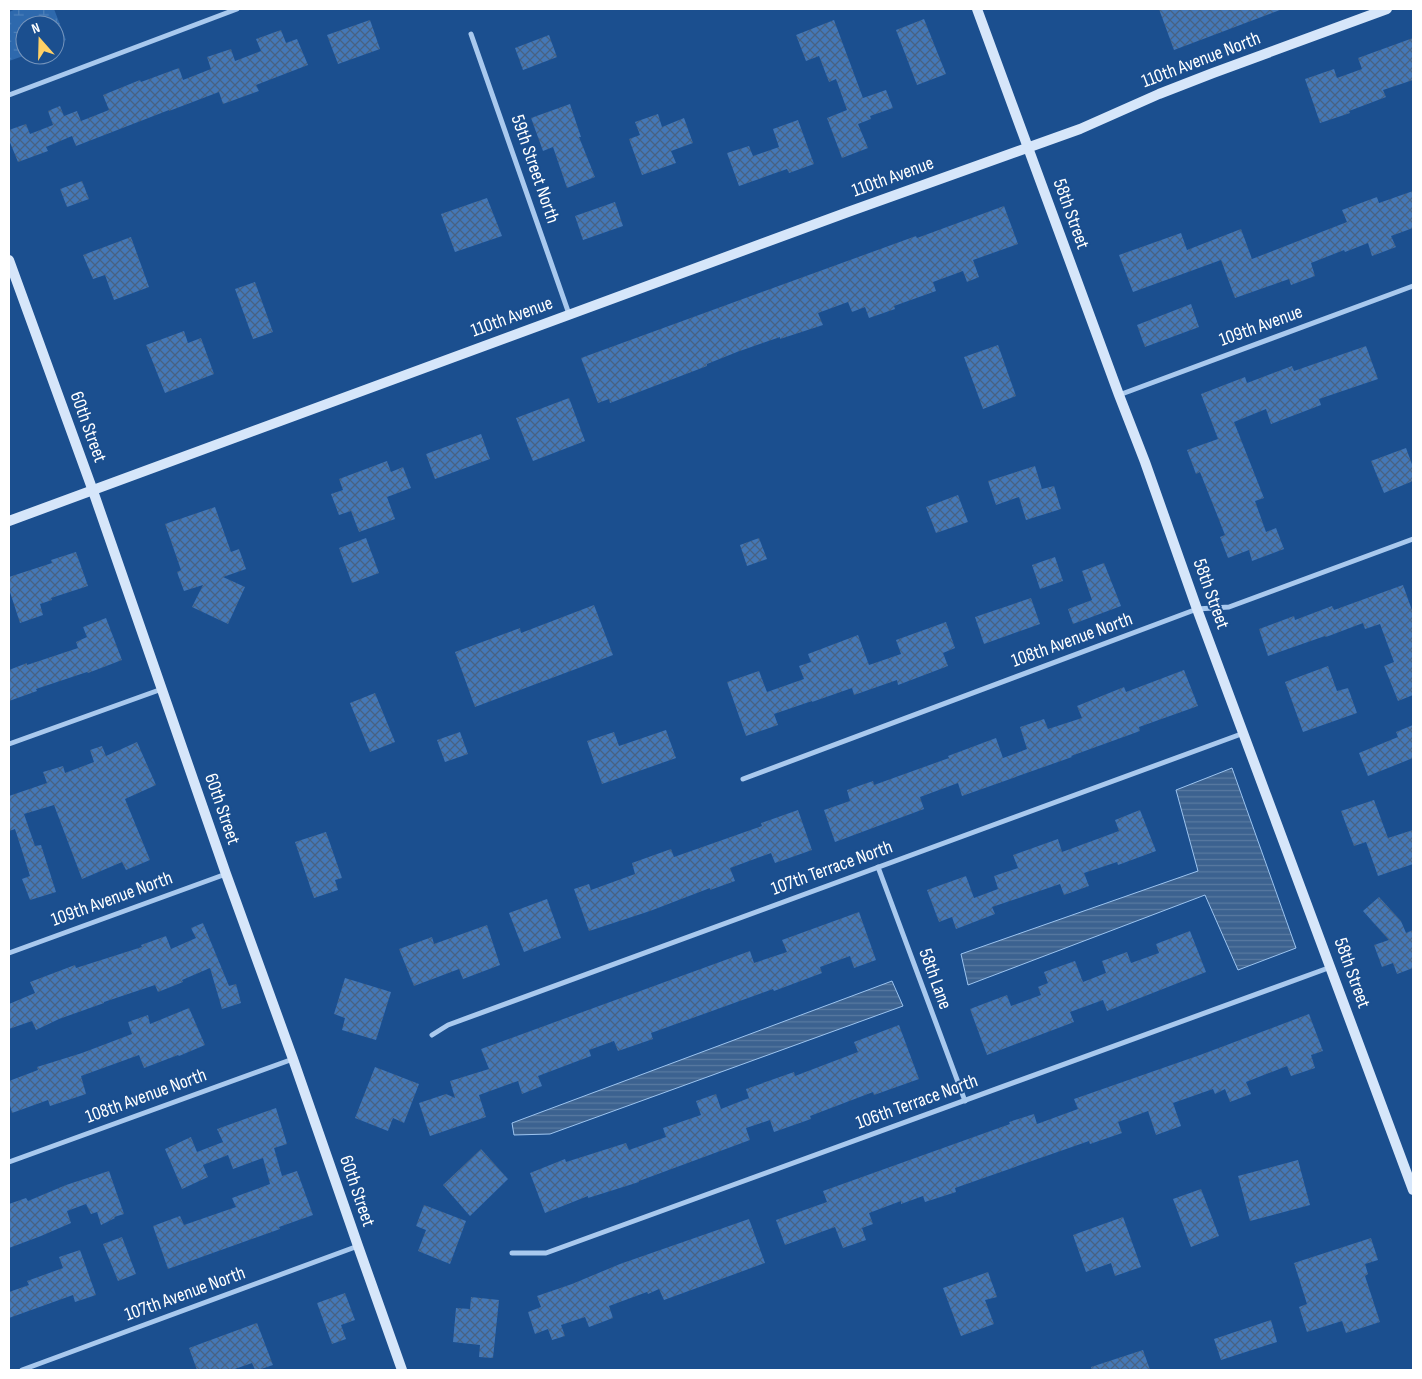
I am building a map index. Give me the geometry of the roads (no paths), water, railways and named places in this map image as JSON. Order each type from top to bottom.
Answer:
[{"type":"street","points":[[9,95],[237,9]]},
{"type":"street","name":"58th Street","points":[[977,9],[1413,1190]]},
{"type":"street","name":"110th Avenue North","points":[[1028,147],[1080,129],[1213,72],[1387,9]]},
{"type":"street","name":"59th Street North","points":[[471,34],[569,314]]},
{"type":"street","name":"110th Avenue","points":[[9,521],[1028,147]]},
{"type":"street","name":"60th Street","points":[[9,260],[93,491],[226,874],[402,1370]]},
{"type":"street","name":"109th Avenue","points":[[1119,395],[1413,286]]},
{"type":"street","name":"108th Avenue North","points":[[743,779],[1197,609],[1229,607],[1413,539]]},
{"type":"street","points":[[9,744],[162,688]]},
{"type":"street","name":"107th Terrace North","points":[[432,1035],[448,1025],[1244,733]]},
{"type":"street","name":"58th Lane","points":[[878,867],[965,1101]]},
{"type":"street","name":"109th Avenue North","points":[[9,953],[226,874]]},
{"type":"street","name":"106th Terrace North","points":[[512,1253],[546,1253],[1331,967]]},
{"type":"street","name":"108th Avenue North","points":[[9,1162],[293,1059]]},
{"type":"street","name":"107th Avenue North","points":[[22,1370],[358,1246]]}]
